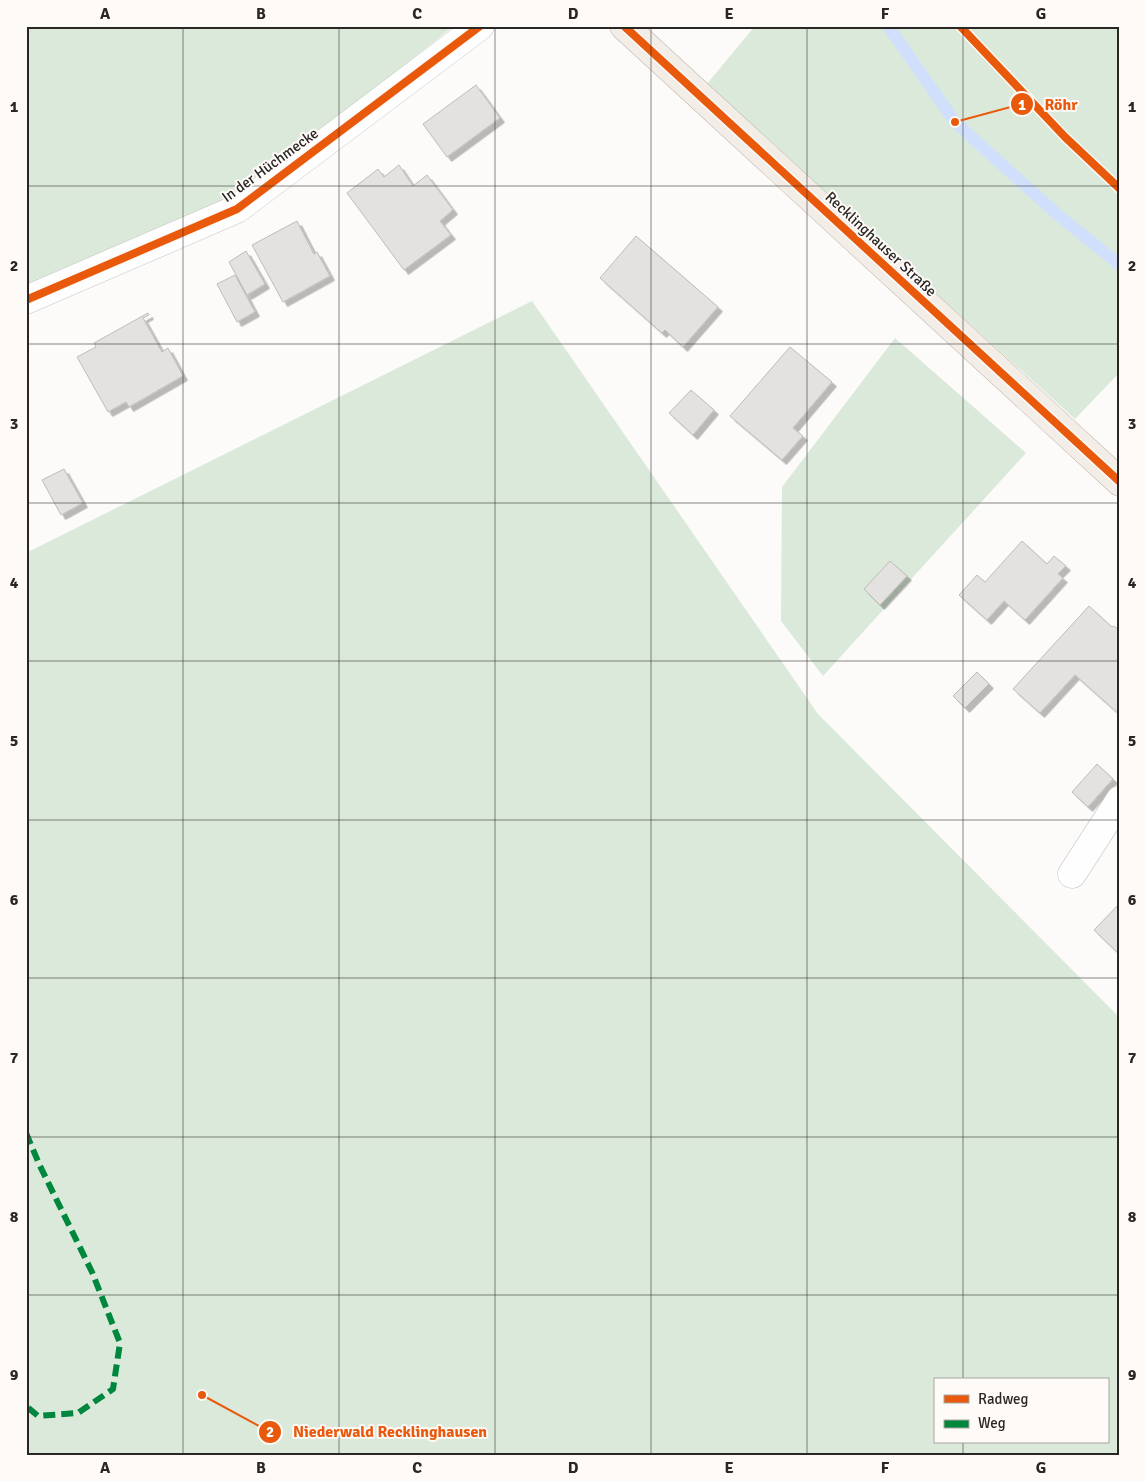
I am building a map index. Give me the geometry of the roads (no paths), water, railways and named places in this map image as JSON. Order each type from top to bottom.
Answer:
[{"type":"main road","name":"Recklinghauser Straße","points":[[624,26],[1120,482]]},
{"type":"street","name":"In der Hüchmecke","points":[[26,300],[237,209],[480,26]]},
{"type":"street","points":[[1072,874],[1120,800]]},
{"type":"waterway","points":[[888,26],[955,122],[1058,215],[1120,265]]},
{"type":"place","name":"Röhr","points":[[955,122]]},
{"type":"place","name":"Niederwald Recklinghausen","points":[[202,1395]]}]
